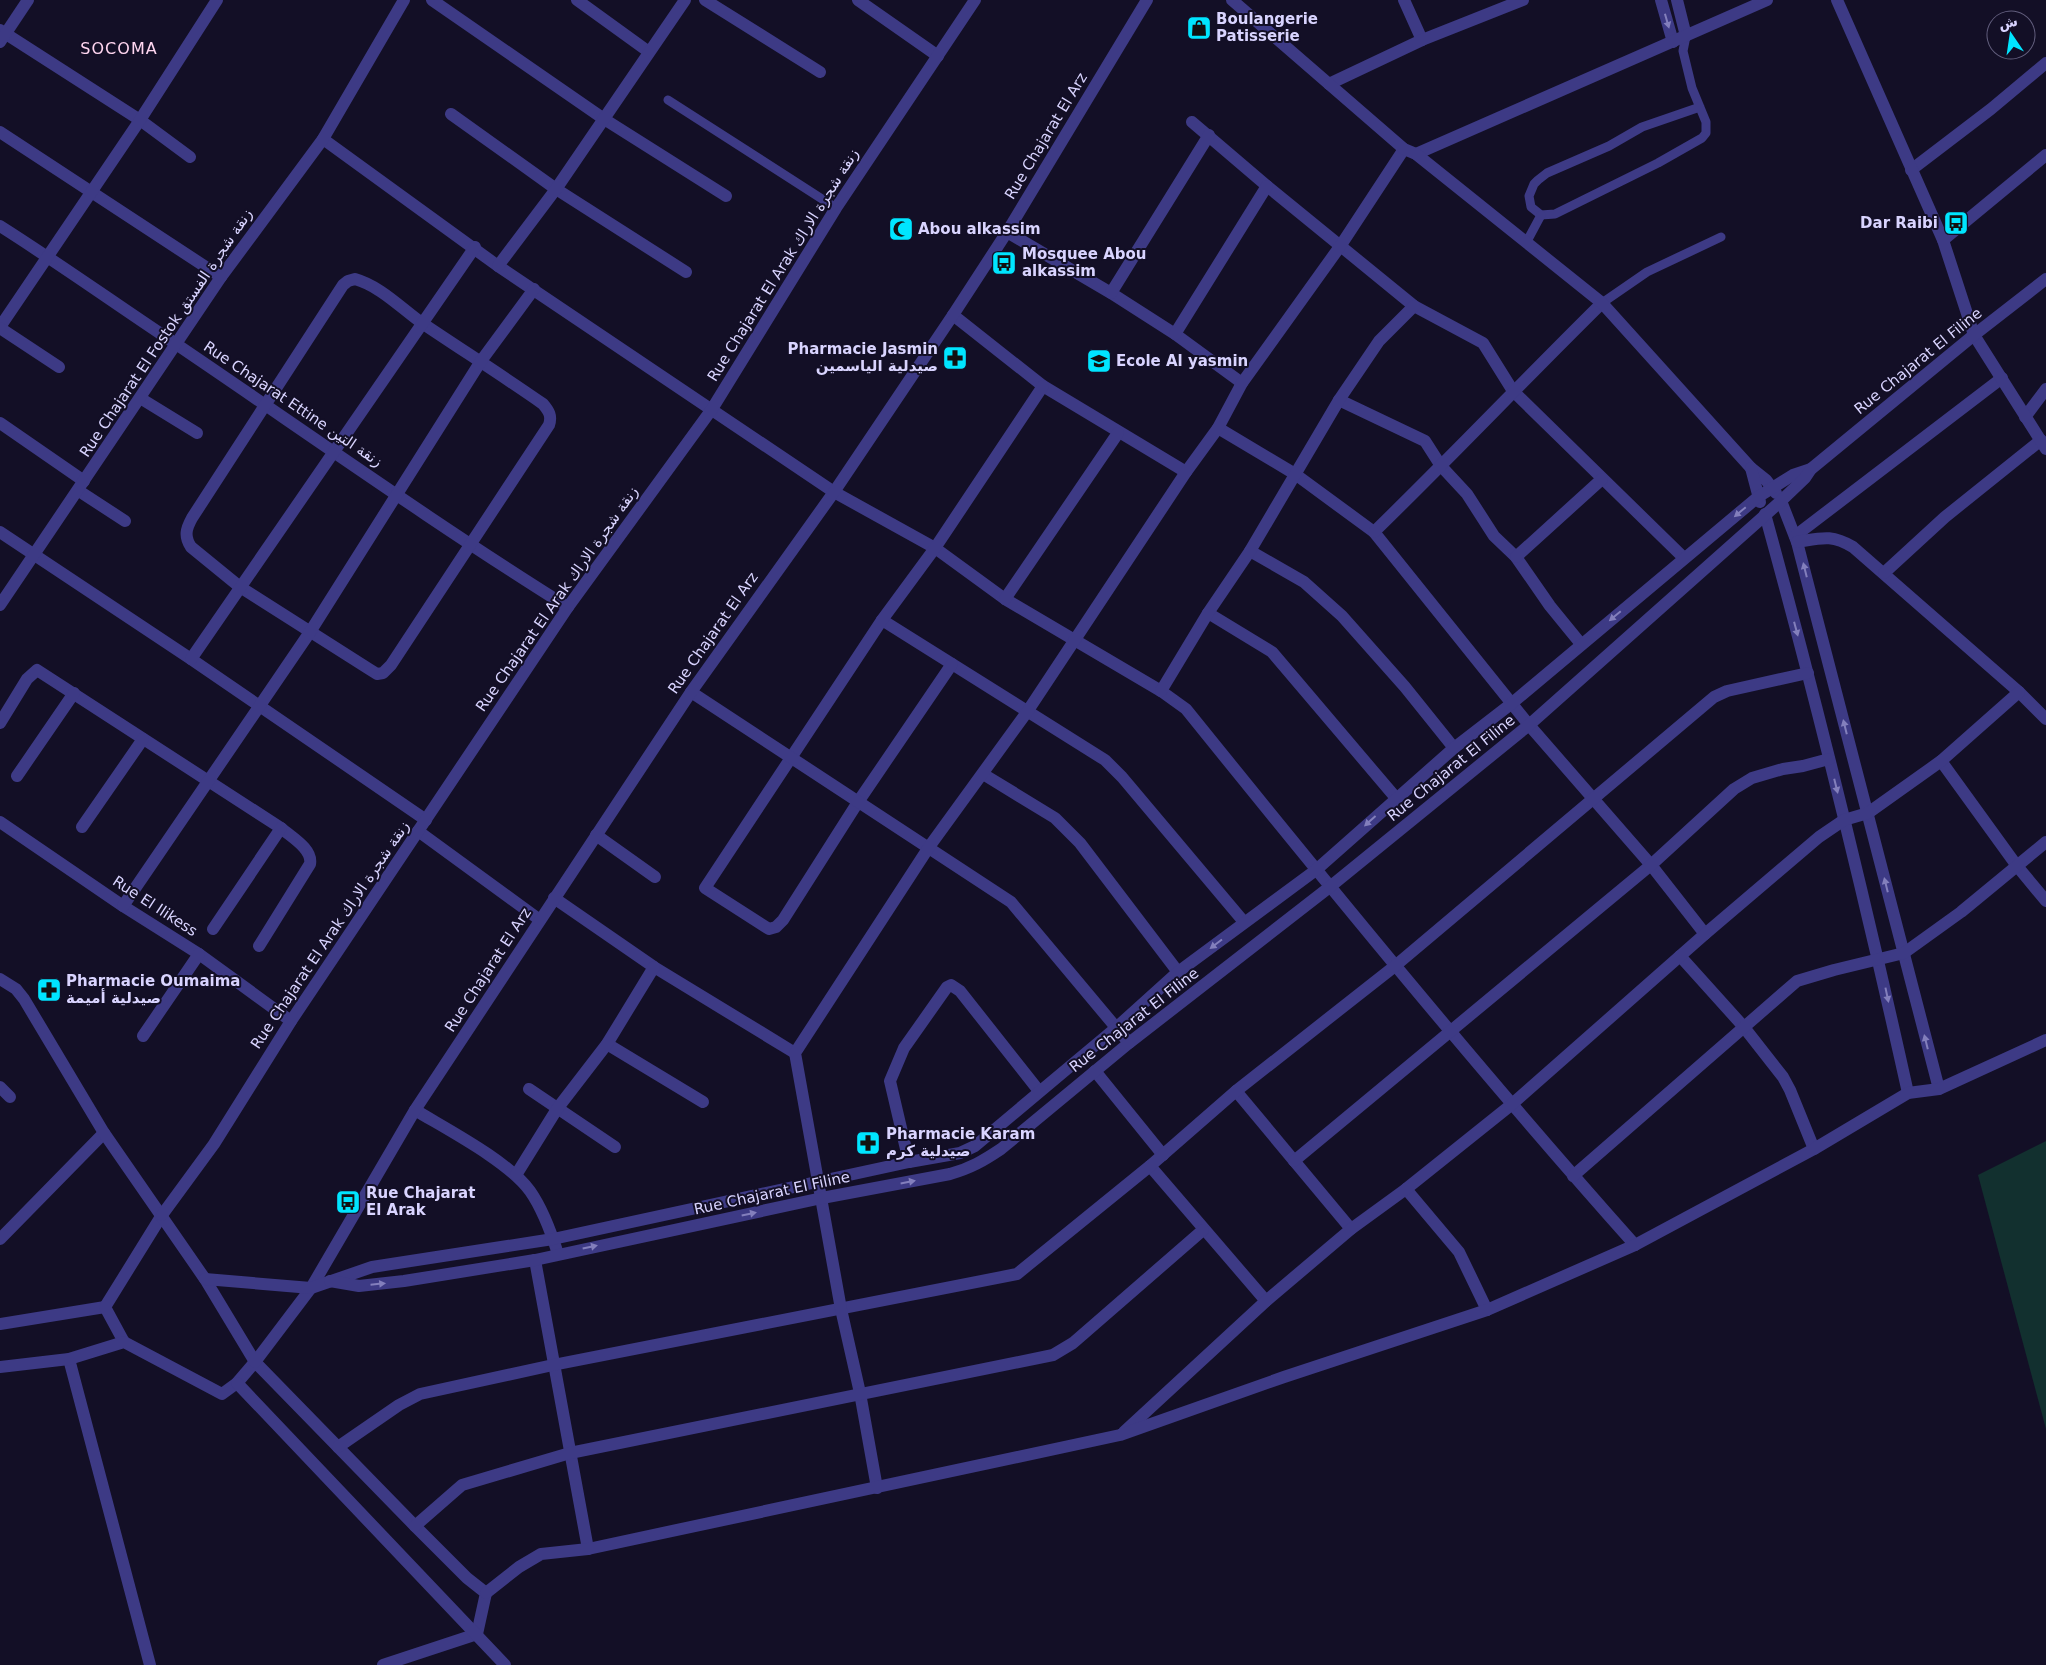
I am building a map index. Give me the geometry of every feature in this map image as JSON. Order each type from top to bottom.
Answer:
[{"type":"street","points":[[28,0],[2,35],[140,120],[190,157]]},
{"type":"street","points":[[59,367],[0,328],[90,191],[140,120],[217,0]]},
{"type":"street","name":"Rue Chajarat El Fostok زنقة شجرة الفستق","points":[[0,605],[82,486],[221,277],[323,138],[404,0]]},
{"type":"street","points":[[432,0],[604,119],[726,196]]},
{"type":"street","points":[[577,0],[649,52]]},
{"type":"street","points":[[498,266],[556,189],[685,0]]},
{"type":"street","points":[[705,0],[820,72]]},
{"type":"street","points":[[858,0],[938,56]]},
{"type":"street","name":"Rue Chajarat El Arak زنقة شجرة الاراك","points":[[105,1306],[162,1215],[214,1144],[291,1021],[568,607],[712,409],[836,208],[975,0]]},
{"type":"street","name":"Rue Chajarat El Arz","points":[[311,1288],[415,1110],[690,692],[834,492],[953,315],[1007,232],[1147,0]]},
{"type":"street","points":[[1232,0],[1410,152],[1602,303],[1751,468],[1772,486],[1781,501],[1796,539],[1939,1089]]},
{"type":"street","points":[[1404,0],[1422,40]]},
{"type":"street","points":[[1329,84],[1422,40],[1523,0]]},
{"type":"street","points":[[1661,0],[1673,42]]},
{"type":"street","points":[[1677,0],[1686,36]]},
{"type":"street","points":[[877,1488],[795,1053],[929,847],[1027,712],[1186,472],[1218,428],[1242,383],[1410,152],[1673,42],[1767,0]]},
{"type":"street","points":[[1837,0],[1943,240],[1974,335],[2044,444],[1945,516],[1884,573]]},
{"type":"street","points":[[1911,170],[1991,109],[2046,63]]},
{"type":"street","points":[[451,114],[556,189],[686,272]]},
{"type":"street","points":[[1192,122],[1414,306],[1483,343],[1513,391],[1684,558]]},
{"type":"street","points":[[0,132],[221,277]]},
{"type":"street","points":[[1111,293],[1209,135]]},
{"type":"street","points":[[323,138],[498,266],[834,492],[935,548],[1005,599],[1074,642],[1161,692],[1186,709],[1316,870],[1511,1104],[1634,1245]]},
{"type":"street","points":[[1943,240],[2046,155]]},
{"type":"street","points":[[1175,334],[1267,186]]},
{"type":"street","name":"Rue Chajarat Ettine زنقة التين","points":[[0,226],[48,256],[397,496],[568,607]]},
{"type":"street","points":[[1007,232],[1111,293],[1175,334],[1242,383]]},
{"type":"street","points":[[191,658],[474,247]]},
{"type":"street","points":[[355,279],[372,286],[421,322],[543,404],[548,410],[551,419],[549,425],[472,544],[391,665],[383,674],[377,674],[240,587],[191,547],[187,541],[186,533],[192,518],[348,281],[355,279]]},
{"type":"street","name":"Rue Chajarat El Filine","points":[[330,1281],[359,1286],[404,1281],[535,1260],[822,1198],[970,1169],[1001,1148],[1129,1043],[1331,886],[1528,726],[1781,501],[1805,478],[1811,469],[1974,335],[2046,279]]},
{"type":"street","points":[[123,906],[310,632],[481,361],[534,289]]},
{"type":"street","points":[[1374,532],[1602,303]]},
{"type":"street","points":[[1161,692],[1208,614],[1250,551],[1339,400],[1379,341],[1414,306]]},
{"type":"street","points":[[953,315],[1043,386],[1118,433],[1186,472]]},
{"type":"street","points":[[1796,539],[2002,378]]},
{"type":"street","points":[[952,664],[858,802],[790,910],[776,927],[769,929],[705,888],[882,620],[935,548],[1043,386]]},
{"type":"street","points":[[2025,416],[2046,389]]},
{"type":"street","points":[[140,398],[197,433]]},
{"type":"street","points":[[1339,400],[1425,441],[1441,466],[1467,494],[1494,536],[1516,557],[1550,606],[1581,644]]},
{"type":"street","points":[[0,423],[125,521]]},
{"type":"street","points":[[1218,428],[1295,474],[1374,532],[1528,726],[1651,865],[1705,934]]},
{"type":"street","points":[[1005,599],[1118,433]]},
{"type":"street","points":[[1751,468],[1808,673],[1879,960],[1908,1093]]},
{"type":"street","name":"Rue Chajarat El Filine","points":[[311,1288],[372,1267],[553,1239],[909,1162],[960,1153],[975,1146],[1117,1027],[1178,972],[1316,870],[1454,748],[1511,704],[1758,496],[1793,475],[1811,469]]},
{"type":"street","points":[[1516,557],[1602,479]]},
{"type":"street","points":[[0,532],[35,553],[191,658],[426,820]]},
{"type":"street","points":[[1796,539],[1830,537],[1842,540],[1865,556],[2019,692],[2046,719]]},
{"type":"street","points":[[1250,551],[1304,582],[1342,616],[1405,687],[1454,748]]},
{"type":"street","points":[[1208,614],[1272,652],[1396,798]]},
{"type":"street","points":[[882,620],[1105,760],[1122,777],[1244,922]]},
{"type":"street","points":[[0,723],[27,679],[38,670],[207,782],[281,828],[304,847],[310,857],[310,864],[259,946]]},
{"type":"street","points":[[338,1447],[392,1410],[420,1394],[553,1365],[842,1310],[1017,1274],[1150,1166],[1236,1092],[1396,966],[1714,697],[1728,691],[1808,673]]},
{"type":"street","points":[[690,692],[1011,902],[1129,1043]]},
{"type":"street","points":[[1120,1435],[1266,1301],[1351,1229],[1406,1189],[1511,1104],[1705,934],[1820,837],[1844,820],[1868,814],[1941,761],[2019,692]]},
{"type":"street","points":[[17,776],[74,693]]},
{"type":"street","points":[[82,827],[143,739]]},
{"type":"street","points":[[1294,1161],[1452,1032],[1651,865],[1734,789],[1752,778],[1829,759]]},
{"type":"street","points":[[1941,761],[2017,866],[2046,901]]},
{"type":"street","points":[[983,774],[1054,818],[1080,843],[1178,972]]},
{"type":"street","name":"Rue El Ilikess","points":[[0,822],[123,906],[199,954],[291,1021]]},
{"type":"street","points":[[213,929],[281,828]]},
{"type":"street","points":[[418,831],[540,920]]},
{"type":"street","points":[[596,835],[655,877]]},
{"type":"street","points":[[1573,1176],[1743,1026],[1797,981],[1904,953],[1961,912],[2046,842]]},
{"type":"street","points":[[554,898],[654,967],[795,1053]]},
{"type":"street","points":[[143,1036],[199,954]]},
{"type":"street","points":[[1680,956],[1743,1026],[1790,1090],[1814,1149]]},
{"type":"street","points":[[516,1175],[557,1109],[607,1044],[654,967]]},
{"type":"street","points":[[0,979],[16,989],[24,999],[104,1133],[205,1279],[255,1362],[415,1526],[467,1578],[486,1593]]},
{"type":"street","points":[[909,1162],[890,1081],[904,1048],[947,987],[951,985],[960,991],[1039,1091]]},
{"type":"street","points":[[477,1634],[486,1593],[519,1567],[541,1554],[588,1549],[1120,1435],[1284,1377],[1487,1310],[1634,1245],[1814,1149],[1908,1093],[1939,1089],[2046,1040]]},
{"type":"street","points":[[607,1044],[703,1102]]},
{"type":"street","points":[[1095,1071],[1163,1155]]},
{"type":"street","points":[[0,1087],[10,1097]]},
{"type":"street","points":[[528,1089],[615,1147]]},
{"type":"street","points":[[1236,1092],[1351,1229]]},
{"type":"street","points":[[415,1110],[474,1146],[516,1175],[531,1192],[558,1254]]},
{"type":"street","points":[[0,1239],[104,1133]]},
{"type":"street","points":[[1150,1166],[1203,1230],[1266,1301]]},
{"type":"street","points":[[1406,1189],[1460,1252],[1487,1310]]},
{"type":"street","points":[[415,1526],[462,1485],[570,1453],[1053,1355],[1073,1342],[1203,1230]]},
{"type":"street","points":[[535,1260],[588,1549]]},
{"type":"street","points":[[205,1279],[311,1288]]},
{"type":"street","points":[[0,1324],[105,1306],[124,1342],[222,1394],[237,1383],[255,1362],[311,1288]]},
{"type":"street","points":[[0,1367],[68,1359],[124,1342]]},
{"type":"street","points":[[68,1359],[150,1665]]},
{"type":"street","points":[[237,1383],[505,1665]]},
{"type":"street","points":[[384,1665],[477,1634]]},
{"type":"lane","points":[[1682,51],[1686,36]]},
{"type":"lane","points":[[1673,42],[1682,51],[1692,88],[1700,107],[1706,122],[1706,133],[1697,142],[1556,214],[1541,216],[1531,207],[1528,196],[1534,184],[1543,176],[1609,146],[1642,127],[1700,107]]},
{"type":"lane","points":[[668,100],[836,208]]},
{"type":"lane","points":[[1526,243],[1541,216]]},
{"type":"lane","points":[[1602,303],[1647,272],[1721,237]]},
{"type":"green space","points":[[2046,1141],[2046,1429],[1978,1175]]},
{"type":"place","name":"Boulangerie Patisserie","points":[[1199,28]]},
{"type":"place","name":"Dar Raibi","points":[[1956,223]]},
{"type":"place","name":"Abou alkassim","points":[[901,229]]},
{"type":"place","name":"Mosquee Abou alkassim","points":[[1004,263]]},
{"type":"place","name":"Pharmacie Jasmin صيدلية الياسمين","points":[[955,358]]},
{"type":"place","name":"Ecole Al yasmin","points":[[1099,361]]},
{"type":"place","name":"Pharmacie Oumaima صيدلية أميمة","points":[[49,990]]},
{"type":"place","name":"Pharmacie Karam صيدلية كرم","points":[[868,1143]]},
{"type":"place","name":"Rue Chajarat El Arak","points":[[348,1202]]},
{"type":"district","name":"SOCOMA","points":[[119,48]]}]
